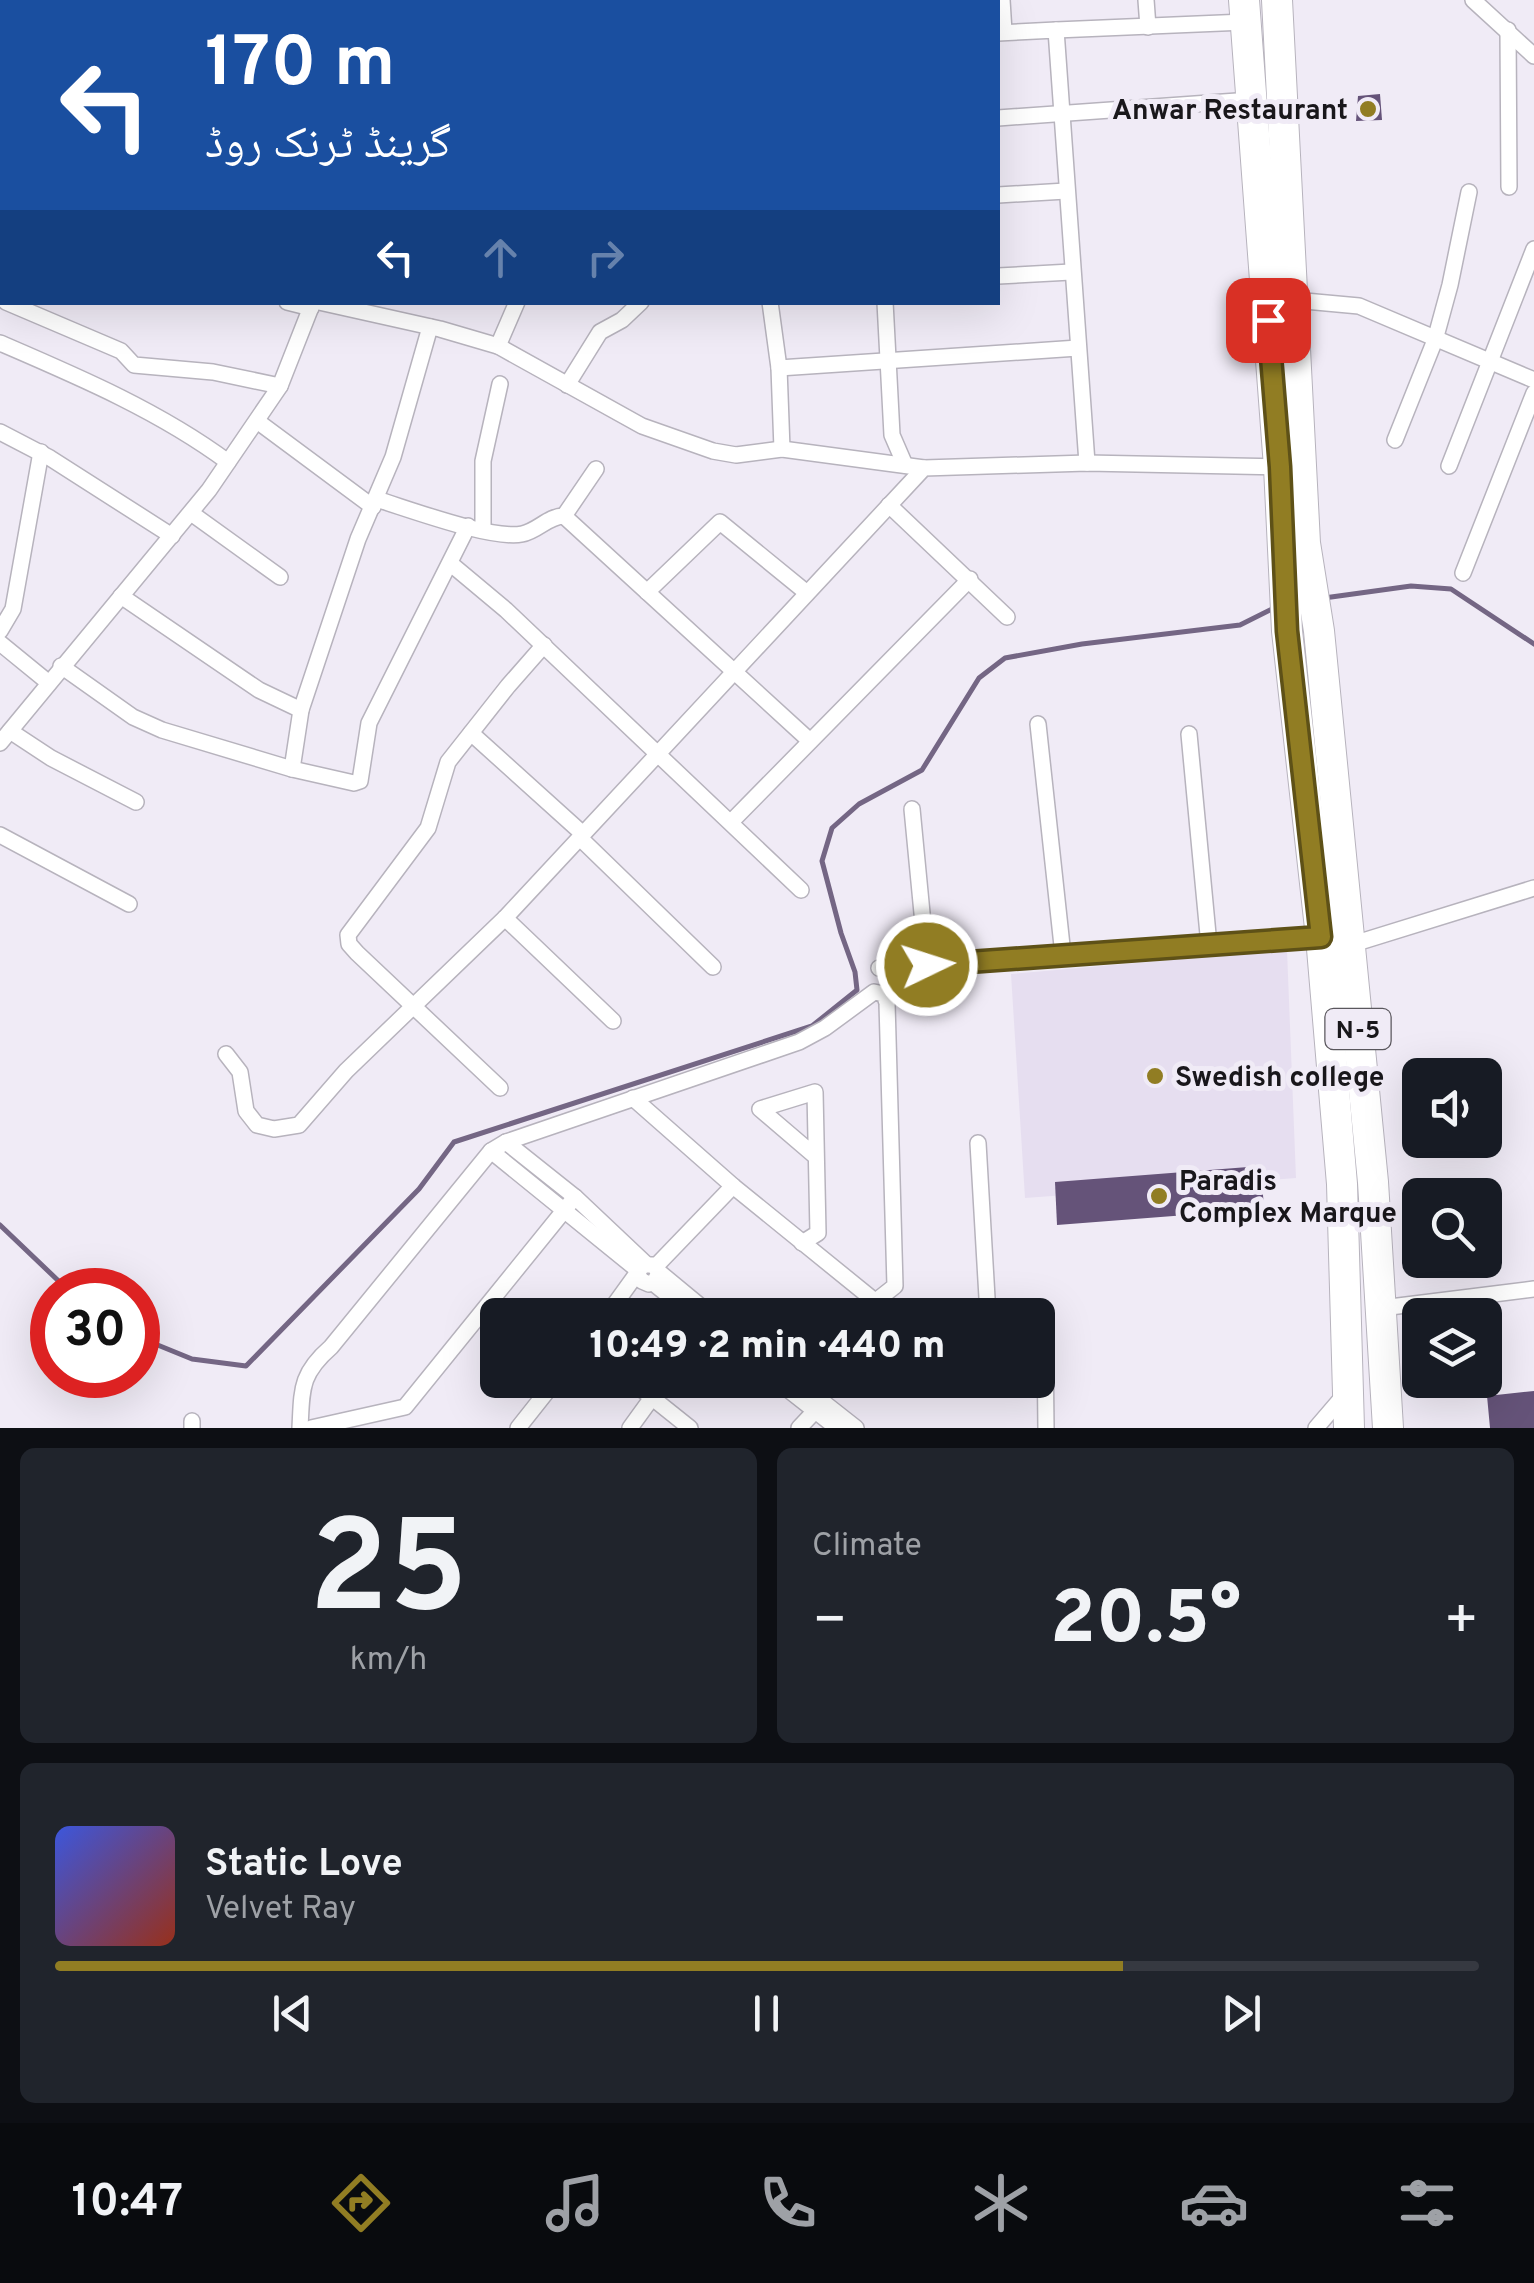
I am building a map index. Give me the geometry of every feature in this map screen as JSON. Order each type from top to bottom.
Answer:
[{"type":"highway","name":"N-5","points":[[1277,0],[1294,300],[1294,545],[1287,631],[1373,1182],[1388,1428]]},
{"type":"highway","name":"N-5","points":[[1244,11],[1280,467],[1294,545],[1319,631],[1336,941],[1349,1428]]},
{"type":"highway","points":[[1342,1184],[1373,1182]]},
{"type":"street","points":[[1002,0],[1001,33],[1148,27],[1244,11]]},
{"type":"street","points":[[1146,0],[1148,27]]},
{"type":"street","points":[[1473,0],[1534,56]]},
{"type":"street","points":[[1056,30],[1087,463]]},
{"type":"street","points":[[1508,30],[1509,187]]},
{"type":"street","points":[[1000,118],[1251,100]]},
{"type":"street","points":[[1000,195],[1066,192]]},
{"type":"street","points":[[1395,440],[1435,340],[1468,192]]},
{"type":"street","points":[[1449,466],[1534,248]]},
{"type":"street","points":[[1000,276],[1071,272]]},
{"type":"street","points":[[1294,300],[1360,306],[1534,380]]},
{"type":"street","points":[[12,305],[121,351],[134,365],[213,372],[280,386]]},
{"type":"street","points":[[136,802],[5,737],[172,536],[228,462],[280,386],[314,305]]},
{"type":"street","points":[[319,305],[430,327],[498,346],[642,426],[736,455],[782,449],[924,468],[1087,463],[1280,467]]},
{"type":"street","points":[[498,346],[516,305]]},
{"type":"street","points":[[566,385],[600,332],[622,320],[638,305]]},
{"type":"street","points":[[770,305],[782,449]]},
{"type":"street","points":[[886,305],[892,436],[904,465]]},
{"type":"street","points":[[292,769],[301,710],[358,539],[393,457],[430,327]]},
{"type":"street","points":[[0,343],[108,390],[195,438],[228,462]]},
{"type":"street","points":[[778,368],[1078,348]]},
{"type":"street","points":[[61,666],[133,717],[162,730],[292,769],[360,781],[369,723],[450,564],[476,528],[483,460],[500,384]]},
{"type":"street","points":[[1463,572],[1534,393]]},
{"type":"street","points":[[256,420],[375,503],[520,535],[552,516],[564,516],[810,741]]},
{"type":"street","points":[[0,432],[41,452],[172,536]]},
{"type":"street","points":[[0,631],[13,609],[41,452]]},
{"type":"street","points":[[226,1054],[244,1082],[246,1111],[257,1125],[299,1125],[346,1071],[505,918],[924,468]]},
{"type":"street","points":[[564,516],[596,469]]},
{"type":"street","points":[[889,505],[1007,616]]},
{"type":"street","points":[[190,513],[280,578]]},
{"type":"street","points":[[647,592],[720,522],[807,593]]},
{"type":"street","points":[[450,564],[544,645],[801,890]]},
{"type":"street","points":[[731,822],[970,579]]},
{"type":"street","points":[[121,596],[259,690],[301,710]]},
{"type":"street","points":[[0,643],[50,683]]},
{"type":"street","points":[[500,1088],[357,954],[348,944],[348,934],[428,828],[448,762],[544,645]]},
{"type":"street","points":[[1038,724],[1063,955]]},
{"type":"street","points":[[471,733],[582,836],[712,967]]},
{"type":"street","points":[[1189,734],[1209,945]]},
{"type":"street","points":[[912,808],[927,965]]},
{"type":"street","points":[[0,835],[129,904]]},
{"type":"street","points":[[879,968],[1209,945],[1336,941],[1534,888]]},
{"type":"street","points":[[505,918],[614,1020]]},
{"type":"street","points":[[300,1428],[302,1390],[311,1364],[331,1347],[492,1151],[506,1142],[799,1042],[874,992],[884,994],[895,1286],[880,1298]]},
{"type":"street","points":[[802,1243],[818,1233],[815,1092],[760,1109],[815,1156]]},
{"type":"street","points":[[633,1098],[733,1186],[872,1298]]},
{"type":"street","points":[[506,1142],[675,1298]]},
{"type":"street","points":[[978,1143],[987,1298]]},
{"type":"street","points":[[492,1151],[570,1204]]},
{"type":"street","points":[[624,1298],[733,1186]]},
{"type":"street","points":[[311,1428],[405,1407],[570,1204]]},
{"type":"street","points":[[631,1298],[648,1273]]},
{"type":"street","points":[[648,1273],[686,1298]]},
{"type":"street","points":[[1382,1308],[1534,1289]]},
{"type":"street","points":[[1316,1428],[1348,1391]]},
{"type":"street","points":[[518,1428],[542,1398]]},
{"type":"street","points":[[530,1428],[554,1398]]},
{"type":"street","points":[[630,1428],[651,1398],[690,1428]]},
{"type":"street","points":[[799,1398],[837,1428]]},
{"type":"street","points":[[817,1398],[856,1428]]},
{"type":"street","points":[[1046,1398],[1046,1428]]},
{"type":"street","points":[[799,1428],[815,1411]]},
{"type":"shaded area","name":"Swedish college","points":[[1287,950],[1296,1178],[1025,1198],[1011,974]]},
{"type":"building","name":"Anwar Restaurant","points":[[1380,94],[1382,120],[1356,121],[1358,96]]},
{"type":"building","name":"Paradis Complex Marque","points":[[1261,1166],[1264,1209],[1057,1225],[1055,1182]]},
{"type":"building","points":[[1534,1391],[1534,1428],[1490,1428],[1487,1398],[1502,1398],[1502,1394]]},
{"type":"waterway","points":[[1324,598],[1411,586],[1451,589],[1534,644]]},
{"type":"waterway","points":[[160,1346],[192,1359],[246,1366],[419,1189],[454,1142],[812,1026],[857,990],[822,861],[832,828],[859,804],[922,770],[979,678],[1005,658],[1082,644],[1240,625],[1274,608]]},
{"type":"waterway","points":[[0,1225],[45,1268]]},
{"type":"place","name":"Anwar Restaurant","points":[[1368,109]]},
{"type":"place","name":"Swedish college","points":[[1155,1076]]},
{"type":"place","name":"Paradis Complex Marque","points":[[1159,1196]]},
{"type":"route","points":[[927,965],[1321,937],[1287,631],[1280,467],[1268,320]]}]
